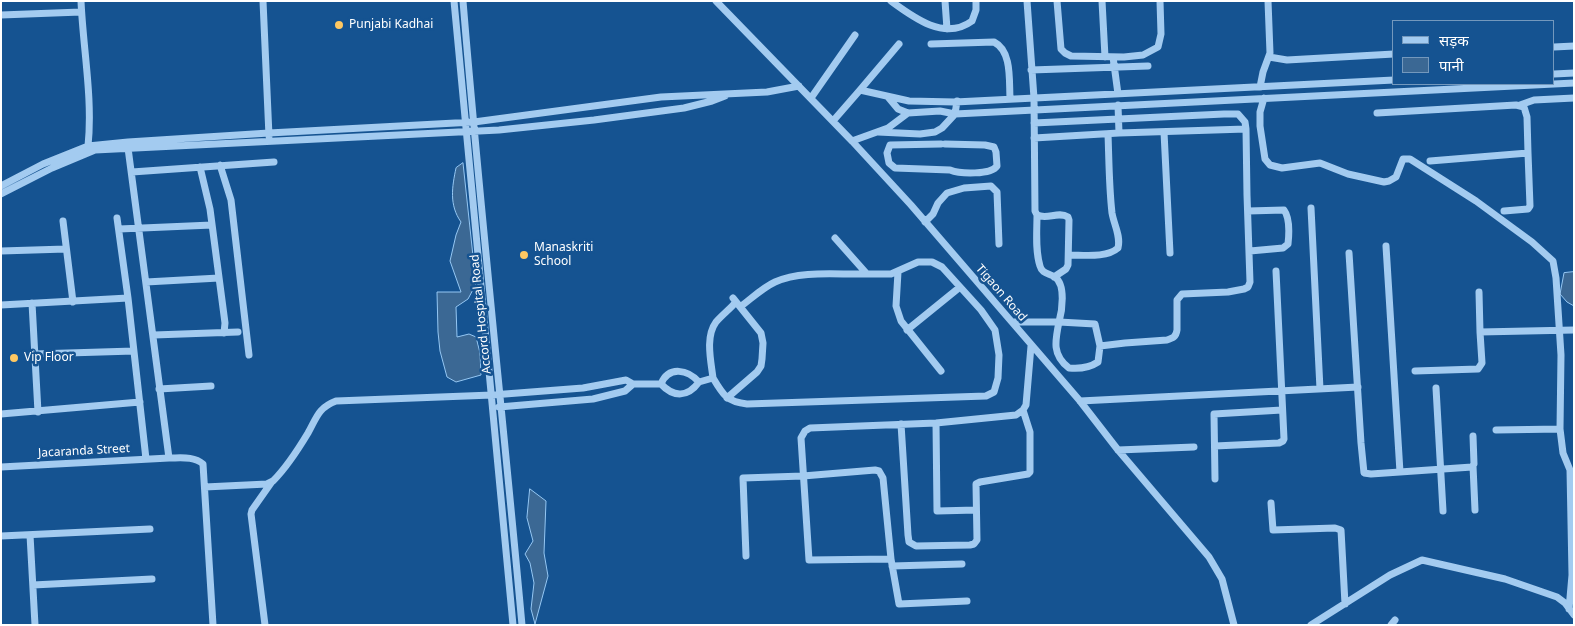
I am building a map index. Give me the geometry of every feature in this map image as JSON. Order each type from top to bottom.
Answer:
[{"type":"street","points":[[81,1],[90,134],[88,146]]},
{"type":"street","points":[[263,1],[268,142]]},
{"type":"street","points":[[454,1],[513,625]]},
{"type":"street","name":"Accord Hospital Road","points":[[463,1],[522,625]]},
{"type":"street","name":"Tigaon Road","points":[[716,1],[852,141],[1013,322],[1031,346],[1080,401],[1118,450],[1209,557],[1222,579],[1234,625]]},
{"type":"street","points":[[891,1],[932,26],[947,29],[959,28],[972,22],[976,10],[976,1]]},
{"type":"street","points":[[945,1],[947,29]]},
{"type":"street","points":[[1013,322],[1059,322],[1095,324],[1100,346],[1098,362],[1076,369],[1068,368],[1061,362],[1056,352],[1059,322],[1062,311],[1060,285],[1054,277],[1043,272],[1040,268],[1037,244],[1034,98],[1027,1]]},
{"type":"street","points":[[1057,1],[1061,49],[1065,54],[1071,56],[1105,57],[1143,55],[1158,47],[1161,34],[1160,1]]},
{"type":"street","points":[[1102,1],[1105,57]]},
{"type":"street","points":[[1260,87],[1269,57],[1268,1]]},
{"type":"street","points":[[1,15],[81,12]]},
{"type":"street","points":[[810,98],[855,35]]},
{"type":"street","points":[[931,44],[994,42],[1000,45],[1004,50],[1007,60],[1010,98]]},
{"type":"street","points":[[833,121],[899,44]]},
{"type":"street","points":[[1555,47],[1574,46]]},
{"type":"street","points":[[1269,57],[1287,60],[1392,54]]},
{"type":"street","points":[[1113,56],[1118,94]]},
{"type":"street","points":[[1031,70],[1148,66]]},
{"type":"street","points":[[1555,74],[1574,73]]},
{"type":"street","points":[[860,90],[910,101],[957,102],[1392,80]]},
{"type":"street","points":[[1555,84],[1574,83]]},
{"type":"street","points":[[852,141],[888,128],[908,114],[940,111],[955,114],[1533,85]]},
{"type":"street","points":[[1,186],[43,164],[88,146],[269,133],[474,122],[661,97],[779,91],[799,86]]},
{"type":"street","points":[[1,194],[95,150],[465,132],[594,120],[684,108],[730,94]]},
{"type":"street","points":[[888,97],[898,109],[908,114]]},
{"type":"street","points":[[1264,98],[1260,112],[1260,126],[1265,159],[1270,165],[1282,168],[1320,163],[1348,174],[1384,182],[1396,177],[1403,159],[1410,159],[1465,194],[1549,256],[1555,267],[1561,366],[1560,429],[1563,453],[1570,470],[1572,517],[1571,612]]},
{"type":"street","points":[[1377,113],[1520,105],[1534,100],[1574,98]]},
{"type":"street","points":[[878,132],[928,134],[942,128],[955,114],[957,102]]},
{"type":"street","points":[[1118,105],[1119,133]]},
{"type":"street","points":[[1504,212],[1528,209],[1530,206],[1526,111],[1520,105]]},
{"type":"street","points":[[1034,123],[1233,114],[1242,117],[1246,129],[1250,282],[1244,289],[1228,292],[1193,293],[1178,297],[1176,312],[1177,330],[1173,338],[1161,341],[1100,346]]},
{"type":"street","points":[[942,128],[943,143]]},
{"type":"street","points":[[1034,138],[1246,129]]},
{"type":"street","points":[[1164,132],[1170,253]]},
{"type":"street","points":[[1070,255],[1104,254],[1115,251],[1118,248],[1119,240],[1113,222],[1111,205],[1108,134]]},
{"type":"street","points":[[943,143],[994,147],[997,166],[990,172],[957,172],[950,170],[895,168],[889,163],[887,153],[890,145],[943,143]]},
{"type":"street","points":[[128,148],[169,458]]},
{"type":"street","points":[[1430,161],[1528,153]]},
{"type":"street","points":[[132,172],[274,162]]},
{"type":"street","points":[[220,165],[231,200],[249,355]]},
{"type":"street","points":[[200,166],[212,225],[225,326],[224,333]]},
{"type":"street","points":[[925,222],[934,214],[938,203],[947,193],[964,188],[991,186],[997,192],[999,244]]},
{"type":"street","points":[[1311,208],[1320,389]]},
{"type":"street","points":[[1248,211],[1284,210],[1287,216],[1289,238],[1288,244],[1282,248],[1250,251]]},
{"type":"street","points":[[1036,215],[1046,217],[1063,214],[1068,217],[1070,255],[1066,269],[1054,277]]},
{"type":"street","points":[[117,218],[146,459]]},
{"type":"street","points":[[63,221],[73,302]]},
{"type":"street","points":[[118,229],[212,225]]},
{"type":"street","points":[[835,238],[867,274]]},
{"type":"street","points":[[1386,246],[1400,472]]},
{"type":"street","points":[[1,251],[66,249]]},
{"type":"street","points":[[1349,253],[1363,470],[1366,474],[1473,466]]},
{"type":"street","points":[[932,262],[942,267],[981,310],[995,330],[998,348],[997,386],[990,395],[747,404],[735,403],[727,398],[713,378],[710,352],[711,333],[715,323],[736,302],[773,283],[788,278],[867,274],[885,275],[898,272],[910,264],[932,262]]},
{"type":"street","points":[[1215,446],[1279,443],[1283,441],[1276,271]]},
{"type":"street","points":[[898,272],[896,306],[901,321],[941,372]]},
{"type":"street","points":[[146,282],[219,278]]},
{"type":"street","points":[[907,330],[960,287]]},
{"type":"street","points":[[1415,371],[1478,368],[1482,363],[1479,292]]},
{"type":"street","points":[[1,305],[128,298]]},
{"type":"street","points":[[727,398],[757,372],[762,363],[763,343],[761,332],[736,302]]},
{"type":"street","points":[[32,303],[38,412]]},
{"type":"street","points":[[1480,332],[1574,330]]},
{"type":"street","points":[[154,335],[238,332]]},
{"type":"street","points":[[962,564],[808,560],[801,438],[804,431],[810,428],[936,423],[1016,415],[1026,405],[1031,346]]},
{"type":"street","points":[[35,354],[134,351]]},
{"type":"street","points":[[662,384],[664,378],[678,371],[692,374],[699,382]]},
{"type":"street","points":[[662,384],[667,390],[674,393],[685,393],[693,390],[699,382],[713,378]]},
{"type":"street","points":[[265,625],[252,510],[308,433],[322,408],[336,401],[492,395],[583,388],[626,380],[633,384],[662,384]]},
{"type":"street","points":[[493,408],[593,399],[625,391],[633,384]]},
{"type":"street","points":[[159,389],[211,386]]},
{"type":"street","points":[[1080,401],[1358,387]]},
{"type":"street","points":[[1436,388],[1443,511]]},
{"type":"street","points":[[1,414],[140,402]]},
{"type":"street","points":[[901,424],[908,535],[912,545],[974,544],[977,540],[975,487],[978,482],[1028,474],[1030,472],[1030,432],[1023,410]]},
{"type":"street","points":[[1215,479],[1214,414],[1282,410]]},
{"type":"street","points":[[936,423],[937,511],[976,510]]},
{"type":"street","points":[[1496,430],[1560,429]]},
{"type":"street","points":[[1473,436],[1475,510]]},
{"type":"street","points":[[1118,450],[1194,447]]},
{"type":"street","name":"Jacaranda Street","points":[[1,467],[192,458],[203,464],[205,487]]},
{"type":"street","points":[[746,556],[743,478],[878,471],[882,478],[899,604],[967,601]]},
{"type":"street","points":[[213,625],[205,487],[271,483]]},
{"type":"street","points":[[1271,503],[1272,530],[1335,528],[1341,530],[1344,604]]},
{"type":"street","points":[[1,536],[150,529]]},
{"type":"street","points":[[30,535],[35,625]]},
{"type":"street","points":[[1311,625],[1390,575],[1422,560],[1528,586],[1557,597],[1571,612]]},
{"type":"street","points":[[33,585],[152,579]]},
{"type":"water","points":[[463,163],[476,284],[468,299],[456,307],[457,337],[469,334],[476,337],[480,353],[481,375],[456,382],[447,377],[440,351],[437,292],[461,292],[450,261],[461,222],[453,202],[453,182],[456,168]]},
{"type":"water","points":[[1574,272],[1574,306],[1567,302],[1560,294],[1564,273]]},
{"type":"water","points":[[530,489],[546,501],[544,553],[548,576],[535,624],[531,609],[534,583],[530,563],[525,554],[533,541],[527,518]]},
{"type":"place","name":"Punjabi Kadhai","points":[[339,25]]},
{"type":"place","name":"Manaskriti School","points":[[524,255]]},
{"type":"place","name":"Vip Floor","points":[[14,358]]}]
